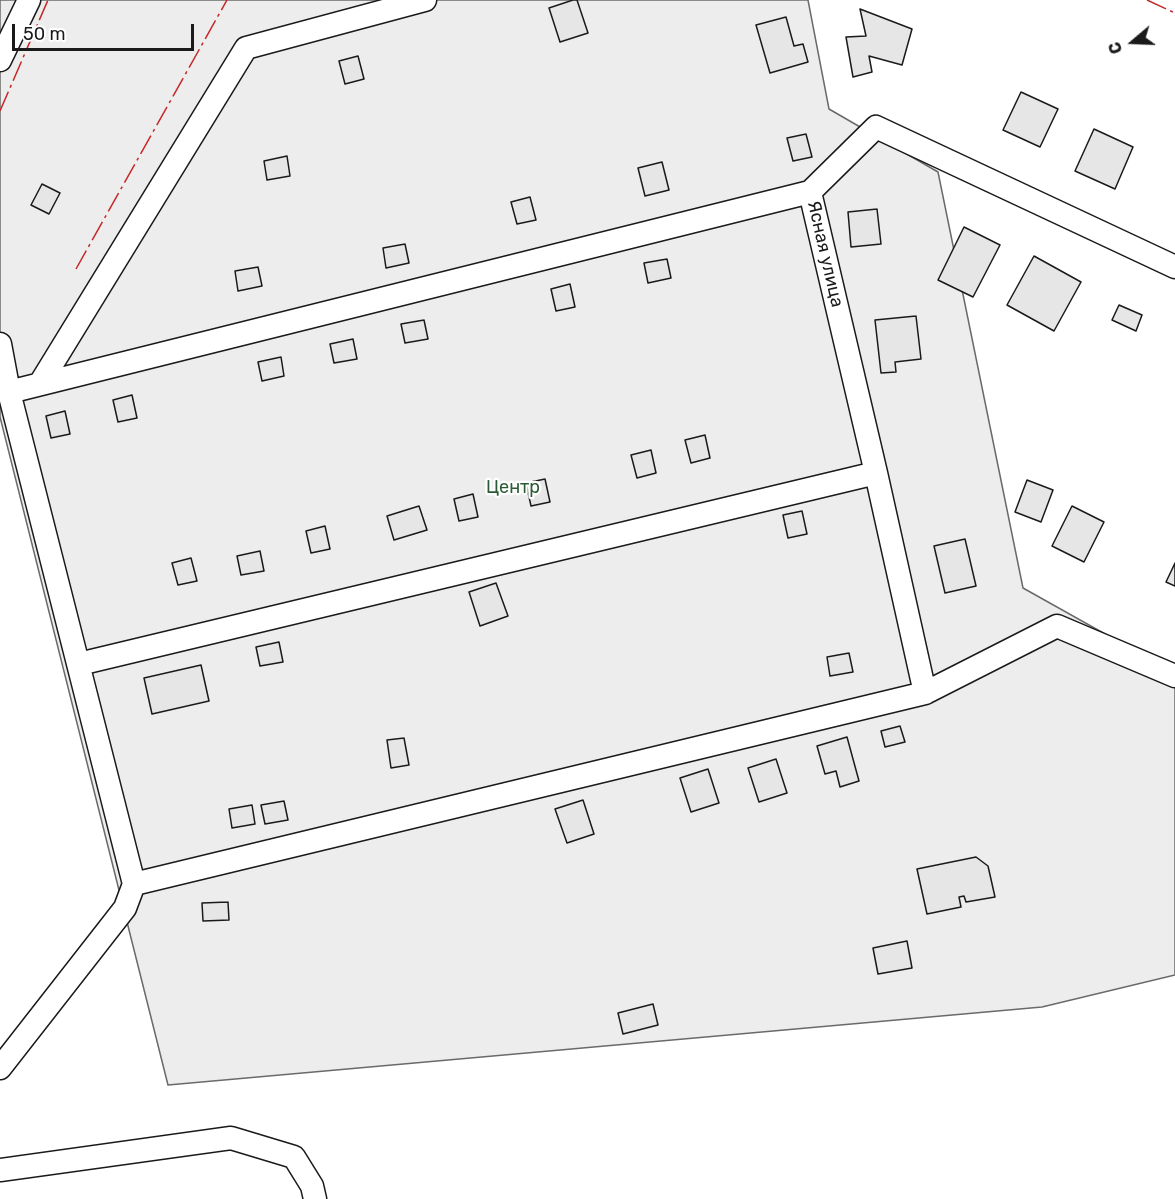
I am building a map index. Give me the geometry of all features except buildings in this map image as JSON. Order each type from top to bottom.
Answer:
[{"type":"street","points":[[0,60],[29,0]]},
{"type":"street","points":[[41,382],[246,48],[424,0]]},
{"type":"street","name":"Ясная улица","points":[[925,693],[810,192],[876,127],[1175,267]]},
{"type":"street","points":[[9,392],[41,382],[810,192]]},
{"type":"street","points":[[0,344],[9,392],[80,664],[134,884],[125,908],[0,1068]]},
{"type":"street","points":[[80,664],[876,473]]},
{"type":"street","points":[[134,884],[925,693],[1057,626],[1175,676]]},
{"type":"street","points":[[0,1170],[231,1138],[294,1157],[312,1186],[315,1199]]},
{"type":"shaded area","name":"Центр","points":[[0,0],[808,0],[829,109],[938,172],[1023,588],[1175,673],[1175,975],[1042,1007],[168,1085],[0,417]]},
{"type":"power","points":[[0,111],[48,0]]},
{"type":"power","points":[[76,269],[227,0]]},
{"type":"power","points":[[1147,0],[1175,13]]}]
